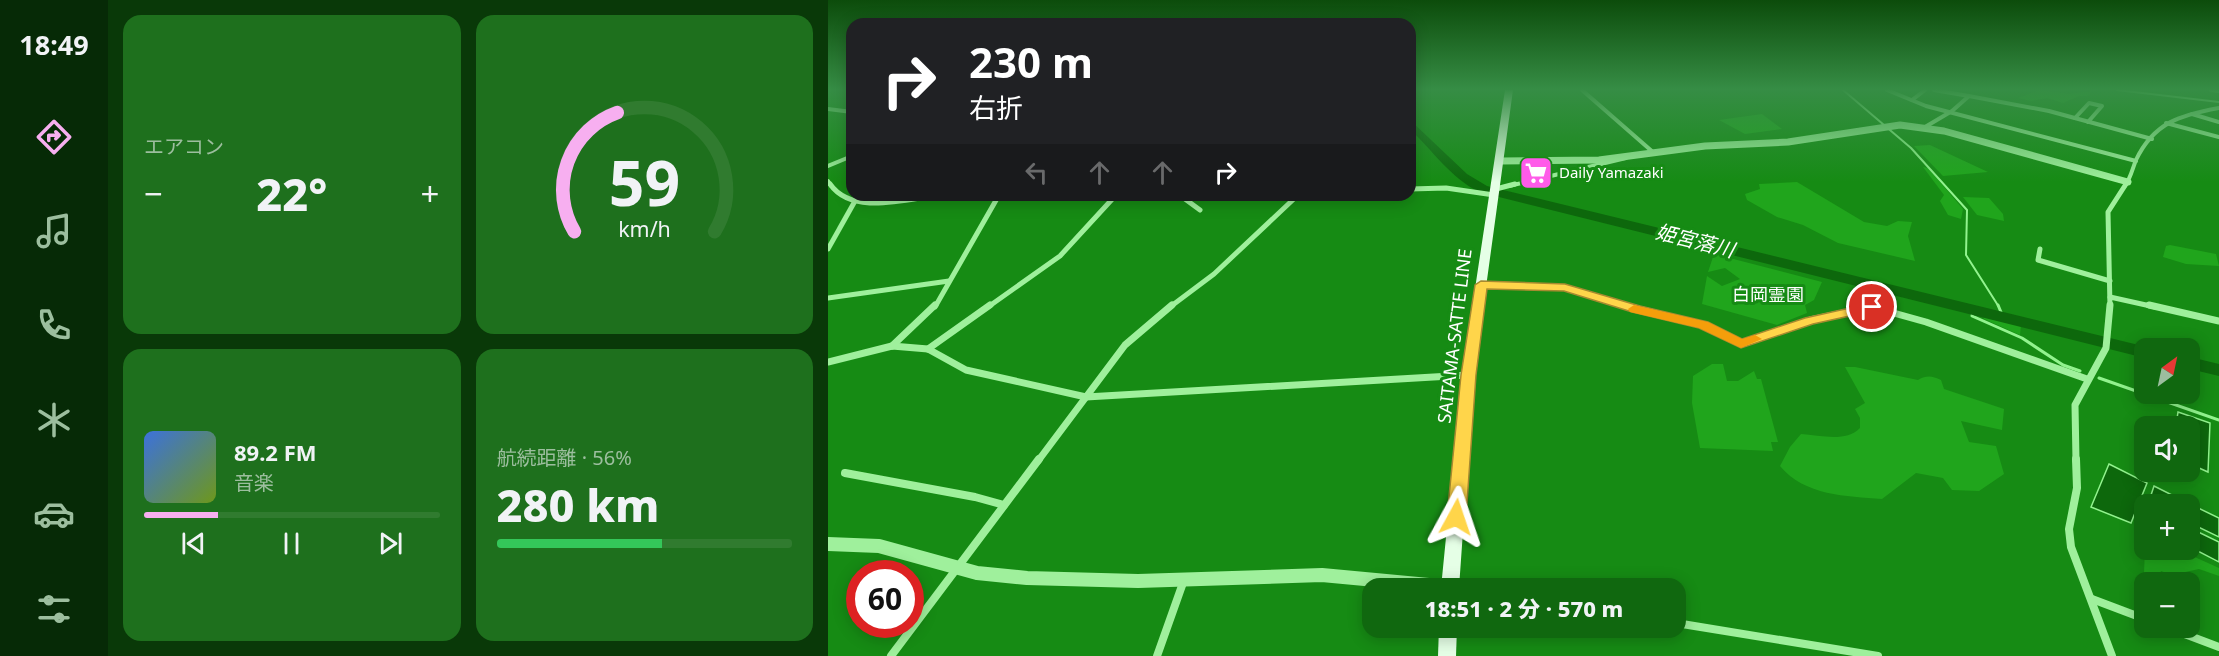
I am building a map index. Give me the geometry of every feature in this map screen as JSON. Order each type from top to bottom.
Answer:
[{"type":"main road","name":"SAITAMA-SATTE LINE","points":[[1451,578],[1468,375],[1505,121]]},
{"type":"main road","points":[[1447,656],[1448,638]]},
{"type":"street","points":[[1617,121],[1654,153]]},
{"type":"street","points":[[1925,127],[1936,121]]},
{"type":"street","points":[[1983,121],[2136,161]]},
{"type":"street","points":[[2083,121],[2152,139]]},
{"type":"street","points":[[2112,656],[2071,547],[2069,529],[2077,488],[2075,405],[2087,379],[2106,348],[2108,337],[2110,281],[2107,218],[2134,173],[2136,161],[2166,123],[2171,121]]},
{"type":"street","points":[[2166,123],[2219,137]]},
{"type":"street","points":[[1500,161],[1575,161],[1628,157],[1705,146],[1788,142],[1880,126],[1925,127],[2127,182]]},
{"type":"street","points":[[1416,189],[1495,190],[1612,163],[1628,157]]},
{"type":"street","points":[[828,166],[846,158]]},
{"type":"street","points":[[828,181],[837,194],[846,197]]},
{"type":"street","points":[[828,249],[831,238],[853,201]]},
{"type":"street","points":[[857,201],[866,204],[890,201]]},
{"type":"street","points":[[892,346],[934,308],[996,201]]},
{"type":"street","points":[[928,349],[1060,256],[1110,201]]},
{"type":"street","points":[[1188,201],[1200,210]]},
{"type":"street","points":[[891,656],[1125,345],[1144,327],[1214,274],[1292,201]]},
{"type":"street","points":[[2040,249],[2038,260],[2110,281]]},
{"type":"street","points":[[828,298],[949,281]]},
{"type":"street","points":[[1481,285],[1565,288],[1637,310],[1703,325],[1741,344],[1810,320],[1872,307],[1937,326],[2087,379]]},
{"type":"street","points":[[2110,297],[2219,321]]},
{"type":"street","points":[[828,362],[892,346],[928,349],[966,369],[1086,397],[1468,375]]},
{"type":"street","points":[[845,473],[975,497],[1004,505]]},
{"type":"street","points":[[828,544],[879,546],[977,573],[1027,578],[1184,579],[1322,575],[1362,579]]},
{"type":"street","points":[[1157,656],[1184,579]]},
{"type":"street","points":[[2092,599],[2134,615]]},
{"type":"street","points":[[1686,625],[1878,656]]},
{"type":"street","points":[[2195,638],[2219,647]]},
{"type":"green space","points":[[1720,121],[1771,121],[1782,129],[1745,134]]},
{"type":"green space","points":[[1930,145],[1988,172],[1943,176],[1914,146]]},
{"type":"green space","points":[[1923,167],[1928,168],[1963,209],[1961,219],[1948,215],[1940,201],[1944,195]]},
{"type":"green space","points":[[1797,182],[1864,222],[1887,226],[1898,221],[1912,222],[1908,236],[1915,261],[1838,243],[1803,225],[1777,217],[1747,200],[1745,194],[1760,189],[1759,184]]},
{"type":"green space","points":[[1502,190],[1976,307],[1967,307],[1501,192]]},
{"type":"green space","points":[[1963,197],[1989,198],[2003,214],[2004,221],[1977,215]]},
{"type":"green space","points":[[2166,246],[2216,254],[2219,266],[2186,264],[2163,257]]},
{"type":"green space","name":"白岡霊園","points":[[1714,254],[1822,282],[1814,300],[1805,305],[1807,313],[1777,325],[1702,304],[1707,276],[1722,286],[1740,279],[1725,268],[1708,272]]},
{"type":"green space","points":[[1983,315],[2101,342],[2101,345],[2021,325],[2020,335],[1984,319]]},
{"type":"green space","points":[[1712,364],[1723,364],[1727,381],[1738,381],[1754,371],[1757,379],[1761,379],[1778,442],[1771,442],[1773,451],[1700,448],[1692,403],[1693,376]]},
{"type":"green space","points":[[1845,367],[1918,380],[1927,377],[1935,378],[1941,380],[1944,389],[2004,409],[2002,430],[1961,421],[1969,442],[1996,446],[2004,474],[1979,491],[1952,490],[1943,478],[1916,473],[1882,499],[1827,493],[1790,476],[1780,466],[1790,447],[1801,434],[1840,437],[1854,433],[1860,428],[1860,418],[1855,409],[1865,403]]},
{"type":"green space","points":[[2200,559],[2219,568],[2219,576],[2199,569],[2186,572],[2144,572],[2145,560]]},
{"type":"shaded area","points":[[2178,412],[2190,416],[2177,416]]},
{"type":"shaded area","points":[[2200,420],[2210,423],[2208,472],[2200,468]]},
{"type":"shaded area","points":[[2109,464],[2134,476],[2134,482],[2147,483],[2143,494],[2134,494],[2134,516],[2131,523],[2091,507]]},
{"type":"shaded area","points":[[2154,486],[2170,494],[2151,494]]},
{"type":"shaded area","points":[[2200,509],[2219,518],[2219,537],[2200,528]]},
{"type":"shaded area","points":[[2200,533],[2219,542],[2219,562],[2200,552]]},
{"type":"waterway","points":[[1879,121],[1911,148],[1967,210],[1966,255],[1999,306]]},
{"type":"waterway","name":"姫宮落川","points":[[1416,128],[1453,168],[1483,189],[2134,349]]},
{"type":"waterway","points":[[1999,306],[2003,317]]},
{"type":"waterway","points":[[1973,310],[1972,316],[2022,338],[2063,365],[2080,371]]},
{"type":"waterway","points":[[2200,365],[2219,370]]},
{"type":"waterway","points":[[2099,378],[2219,420]]},
{"type":"slow traffic","points":[[1634,309],[1703,325],[1741,344],[1755,339]]},
{"type":"place","name":"Daily Yamazaki","points":[[1536,173]]},
{"type":"route","points":[[1456,517],[1468,375],[1481,285],[1565,288],[1637,310],[1703,325],[1741,344],[1810,320],[1872,307]]}]
